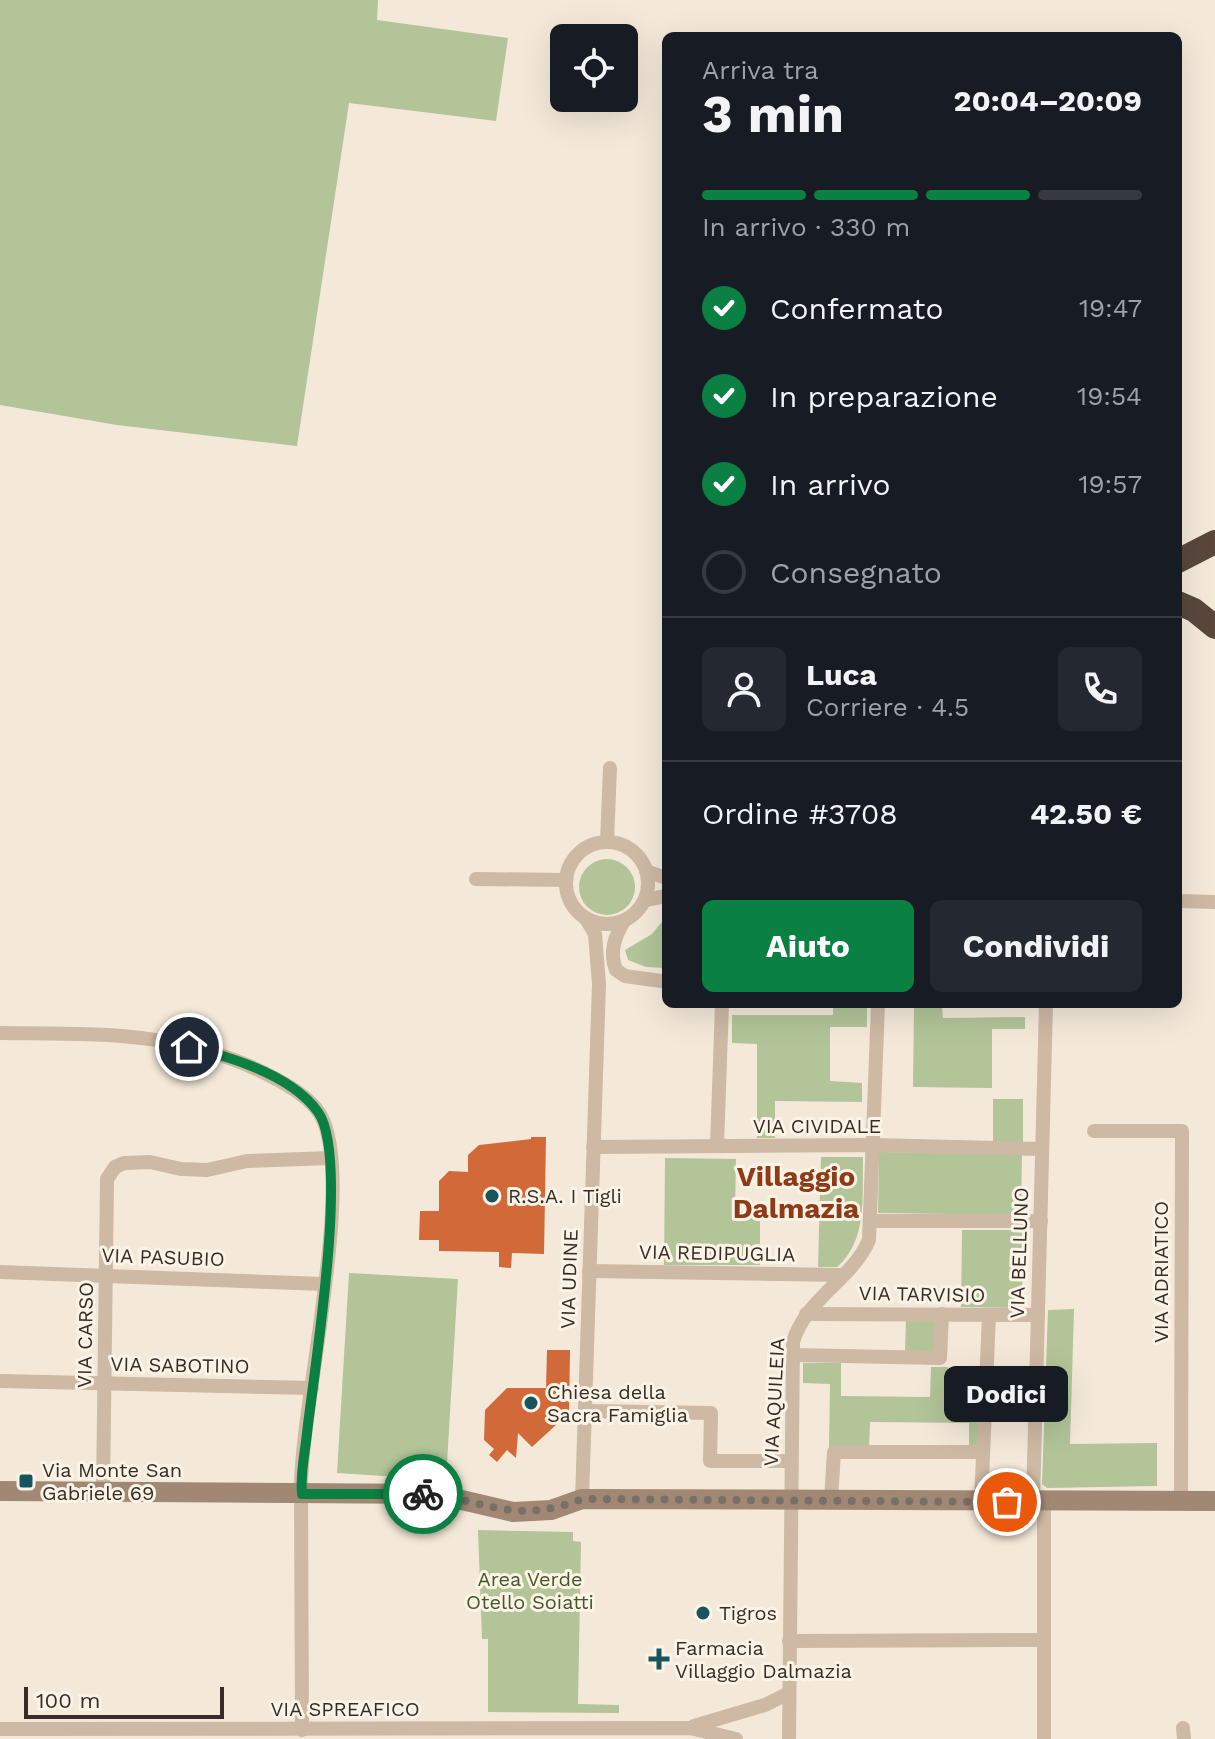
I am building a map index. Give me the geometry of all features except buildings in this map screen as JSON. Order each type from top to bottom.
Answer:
[{"type":"highway","points":[[1182,559],[1215,542]]},
{"type":"highway","points":[[1182,605],[1215,627]]},
{"type":"street","points":[[607,842],[610,768]]},
{"type":"street","points":[[607,842],[632,850],[646,871],[645,900],[633,916],[624,921],[598,924],[586,919],[571,902],[566,880],[575,858],[595,844],[607,842]]},
{"type":"street","points":[[646,871],[662,877]]},
{"type":"street","points":[[476,879],[566,880]]},
{"type":"street","points":[[645,900],[662,897]]},
{"type":"street","points":[[1182,901],[1215,902]]},
{"type":"street","name":"VIA UDINE","points":[[582,1499],[599,984],[595,934],[586,919]]},
{"type":"street","points":[[624,921],[613,948],[616,970],[625,976],[662,981]]},
{"type":"street","points":[[599,984],[662,981]]},
{"type":"street","points":[[717,1146],[722,1008]]},
{"type":"street","name":"VIA AQUILEIA","points":[[789,1739],[793,1342],[806,1314],[861,1259],[869,1240],[878,1008]]},
{"type":"street","name":"VIA BELLUNO","points":[[1044,1739],[1044,1640],[1038,1502],[1038,1315],[1046,1008]]},
{"type":"street","points":[[0,1033],[136,1035],[213,1053],[267,1075],[306,1098],[320,1115],[329,1139],[332,1212],[302,1494],[302,1730]]},
{"type":"street","name":"VIA ADRIATICO","points":[[1094,1131],[1182,1131],[1181,1501]]},
{"type":"street","name":"VIA CIVIDALE","points":[[593,1147],[874,1145],[1042,1149]]},
{"type":"street","name":"VIA CARSO","points":[[103,1492],[107,1179],[115,1167],[124,1163],[150,1162],[181,1169],[207,1170],[247,1161],[331,1158]]},
{"type":"street","points":[[872,1221],[1041,1221]]},
{"type":"street","name":"VIA REDIPUGLIA","points":[[589,1271],[843,1275]]},
{"type":"street","name":"VIA PASUBIO","points":[[0,1272],[324,1284]]},
{"type":"street","name":"VIA TARVISIO","points":[[806,1314],[1038,1315]]},
{"type":"street","points":[[793,1355],[940,1358],[942,1314]]},
{"type":"street","points":[[981,1502],[989,1315]]},
{"type":"street","name":"VIA SABOTINO","points":[[0,1381],[312,1388]]},
{"type":"street","points":[[586,1411],[711,1413],[710,1461],[791,1461]]},
{"type":"street","points":[[831,1500],[834,1452],[983,1452]]},
{"type":"street","points":[[0,1491],[436,1494],[513,1512],[551,1510],[582,1499],[1215,1501]]},
{"type":"street","points":[[789,1641],[1044,1640]]},
{"type":"street","name":"VIA SPREAFICO","points":[[690,1728],[765,1705],[789,1693]]},
{"type":"street","name":"VIA SPREAFICO","points":[[0,1729],[62,1734],[690,1728],[736,1739]]},
{"type":"green space","points":[[0,0],[378,0],[377,20],[508,38],[496,121],[349,103],[297,446],[117,425],[0,405]]},
{"type":"green space","points":[[607,859],[627,867],[635,887],[627,907],[607,915],[587,907],[579,887],[587,867]]},
{"type":"green space","points":[[662,922],[662,968],[646,967],[628,960],[625,950],[652,934]]},
{"type":"green space","points":[[833,1008],[867,1008],[867,1027],[830,1027],[830,1081],[862,1083],[862,1102],[775,1101],[775,1138],[757,1138],[757,1044],[732,1043],[732,1015],[833,1015]]},
{"type":"green space","points":[[914,1008],[942,1008],[943,1018],[1025,1017],[1025,1029],[992,1029],[992,1088],[913,1087]]},
{"type":"green space","points":[[993,1099],[1023,1099],[1023,1145],[993,1145]]},
{"type":"green space","points":[[879,1152],[1022,1154],[1021,1215],[878,1213]]},
{"type":"green space","points":[[821,1157],[863,1157],[859,1231],[847,1256],[837,1267],[818,1267]]},
{"type":"green space","points":[[665,1158],[736,1159],[735,1213],[760,1213],[760,1265],[664,1265]]},
{"type":"green space","points":[[962,1230],[1023,1230],[1022,1308],[961,1307]]},
{"type":"green space","points":[[349,1273],[458,1279],[446,1480],[337,1473]]},
{"type":"green space","points":[[1074,1309],[1070,1444],[1157,1443],[1157,1486],[1047,1488],[1042,1484],[1048,1310]]},
{"type":"green space","points":[[906,1318],[937,1319],[936,1353],[905,1352]]},
{"type":"green space","points":[[803,1363],[841,1363],[841,1396],[930,1397],[931,1367],[948,1367],[948,1395],[982,1396],[981,1449],[969,1449],[969,1423],[870,1422],[869,1448],[829,1447],[830,1384],[803,1383]]},
{"type":"green space","name":"Area Verde Otello Soiatti","points":[[478,1530],[573,1532],[573,1541],[581,1542],[578,1704],[619,1705],[619,1713],[488,1712],[488,1639],[482,1639]]},
{"type":"way so far","points":[[423,1494],[436,1494],[513,1512],[551,1510],[582,1499],[1007,1502]]},
{"type":"place","name":"R.S.A. I Tigli","points":[[492,1196]]},
{"type":"place","name":"Chiesa della Sacra Famiglia","points":[[531,1403]]},
{"type":"place","name":"Via Monte San Gabriele 69","points":[[26,1481]]},
{"type":"place","name":"Dodici","points":[[1007,1502]]},
{"type":"place","name":"Tigros","points":[[703,1613]]},
{"type":"place","name":"Farmacia Villaggio Dalmazia","points":[[659,1659]]},
{"type":"district","name":"Villaggio Dalmazia","points":[[796,1192]]},
{"type":"route","points":[[189,1047],[240,1063],[306,1098],[320,1115],[329,1139],[332,1212],[302,1494],[423,1494]]}]
